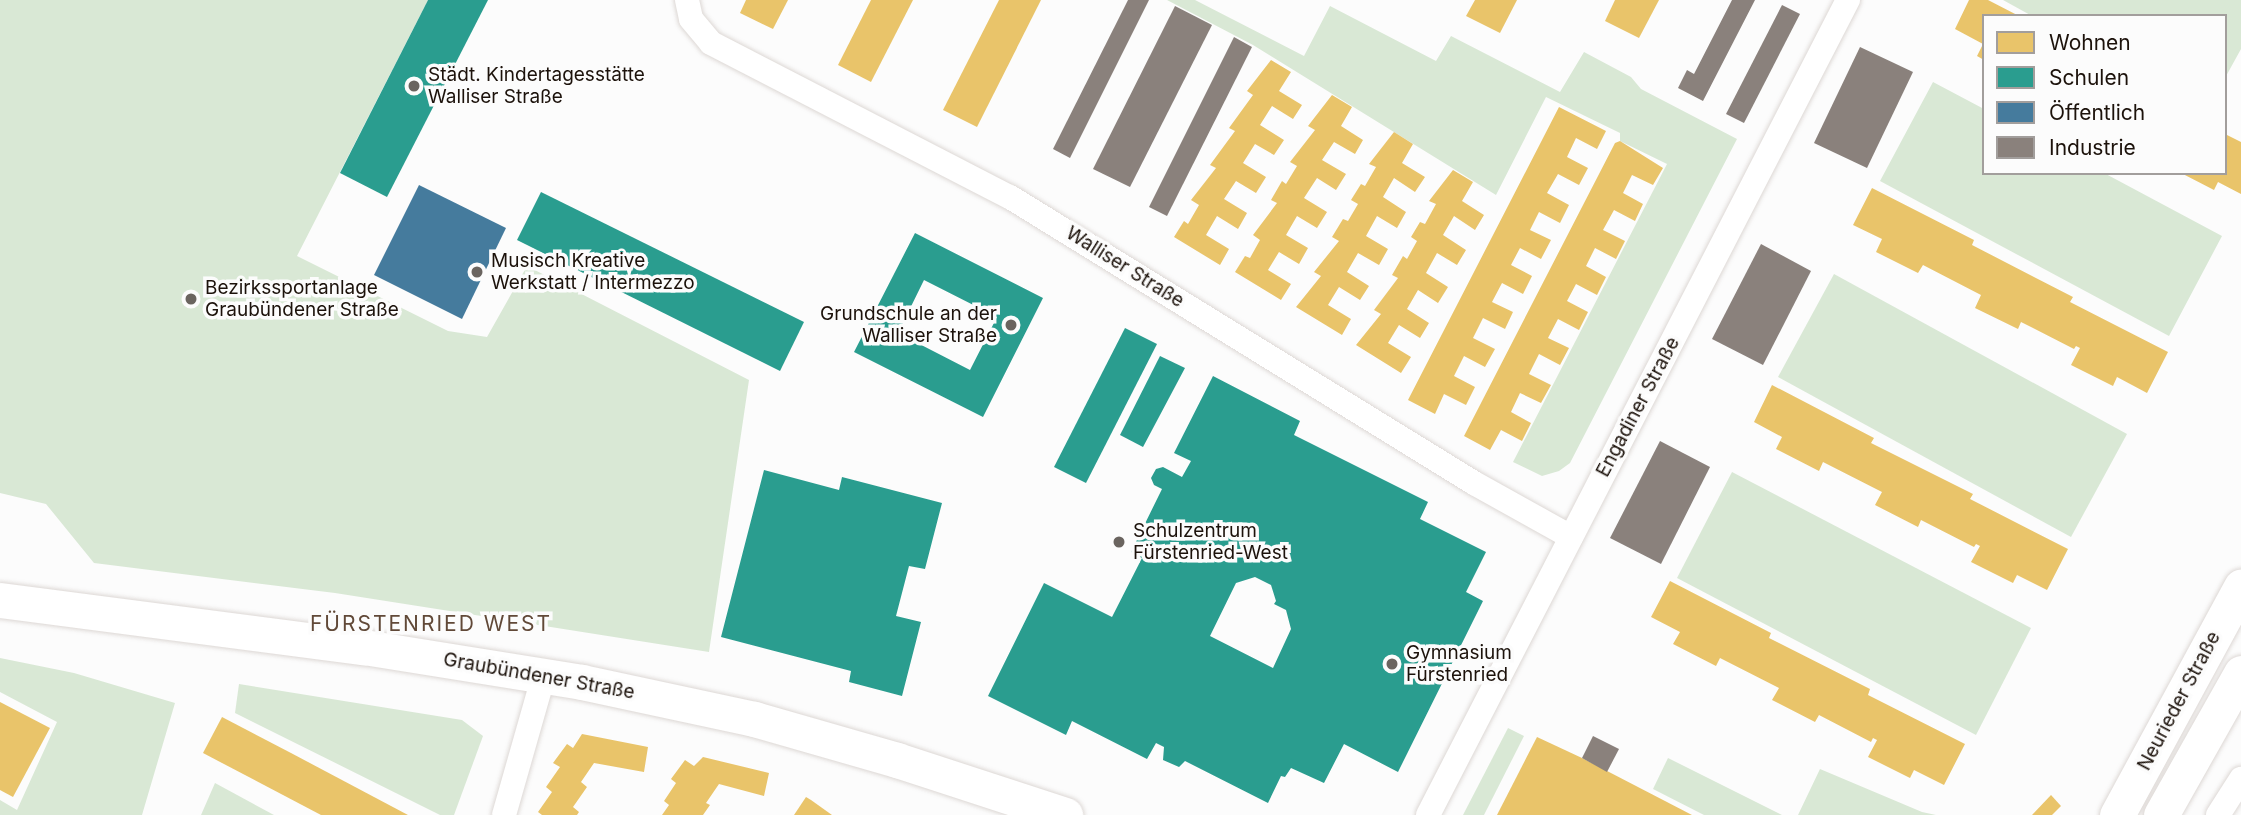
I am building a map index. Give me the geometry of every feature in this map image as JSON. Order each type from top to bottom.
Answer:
[{"type":"street","name":"Walliser Straße","points":[[687,0],[691,19],[711,43],[1010,197],[1474,483],[1571,537]]},
{"type":"street","name":"Engadiner Straße","points":[[1428,815],[1848,0]]},
{"type":"street","name":"Neurieder Straße","points":[[2117,815],[2241,587]]},
{"type":"street","name":"Graubündener Straße","points":[[0,600],[364,647],[544,675],[754,719],[922,768],[1065,815]]},
{"type":"street","name":"Neurieder Straße","points":[[2161,815],[2241,673]]},
{"type":"street","points":[[504,815],[544,675]]},
{"type":"street","points":[[2218,815],[2241,779]]},
{"type":"green space","name":"Bezirkssportanlage Graubündener Straße","points":[[0,0],[428,0],[297,256],[448,331],[487,337],[527,266],[749,380],[709,652],[335,593],[94,563],[46,504],[0,493]]},
{"type":"green space","points":[[1167,0],[1195,0],[1304,56],[1330,6],[1436,61],[1451,36],[1560,92],[1584,52],[1631,77],[1641,89],[1737,139],[1570,463],[1559,471],[1542,476],[1513,462],[1667,164],[1620,141],[1620,133],[1546,97],[1496,195],[1253,45]]},
{"type":"green space","points":[[2003,0],[2241,0],[2241,49],[2227,74],[2227,14],[2028,14]]},
{"type":"green space","points":[[1933,82],[1982,108],[1982,175],[2108,175],[2222,236],[2169,336],[1880,181]]},
{"type":"green space","points":[[1834,274],[2127,434],[2071,537],[1778,377]]},
{"type":"green space","points":[[1732,472],[2031,628],[1976,735],[1677,578]]},
{"type":"green space","points":[[0,658],[74,673],[175,703],[142,815],[0,815],[0,800],[17,810],[57,722],[0,692]]},
{"type":"green space","points":[[239,684],[462,720],[483,736],[454,815],[440,815],[235,713]]},
{"type":"green space","points":[[1508,728],[1524,736],[1484,815],[1463,815]]},
{"type":"green space","points":[[1668,758],[1782,815],[1704,815],[1653,789]]},
{"type":"green space","points":[[1820,769],[1922,812],[1936,815],[1798,815]]},
{"type":"green space","points":[[215,783],[274,815],[201,815]]},
{"type":"building: Wohnen","points":[[746,0],[788,0],[773,29],[740,13]]},
{"type":"building: Wohnen","points":[[871,0],[913,0],[871,82],[838,65]]},
{"type":"building: Wohnen","points":[[999,0],[1041,0],[977,127],[943,110]]},
{"type":"building: Wohnen","points":[[1475,0],[1517,0],[1500,33],[1466,16]]},
{"type":"building: Wohnen","points":[[1615,0],[1659,0],[1639,38],[1605,21]]},
{"type":"building: Wohnen","points":[[1969,0],[1988,0],[2015,14],[1982,14],[1982,43],[1955,29]]},
{"type":"building: Wohnen","points":[[1982,46],[1982,59],[1977,56]]},
{"type":"building: Wohnen","points":[[1271,60],[1291,72],[1279,91],[1302,105],[1293,119],[1272,106],[1260,125],[1284,140],[1274,155],[1255,144],[1243,163],[1266,177],[1256,193],[1236,181],[1224,199],[1247,213],[1238,229],[1217,216],[1206,235],[1229,249],[1220,265],[1174,237],[1184,221],[1188,224],[1199,205],[1191,200],[1216,168],[1210,165],[1235,131],[1229,128],[1253,95],[1247,91]]},
{"type":"building: Wohnen","points":[[1332,95],[1352,107],[1341,126],[1363,140],[1355,154],[1334,142],[1322,160],[1346,174],[1336,190],[1317,178],[1304,198],[1327,212],[1317,228],[1297,216],[1286,235],[1308,248],[1299,264],[1279,252],[1268,270],[1291,284],[1281,300],[1235,272],[1245,256],[1250,258],[1260,240],[1253,235],[1277,203],[1271,200],[1282,181],[1286,184],[1297,166],[1290,162],[1315,130],[1308,126]]},
{"type":"building: Wohnen","points":[[1559,107],[1606,131],[1597,149],[1576,138],[1567,157],[1588,168],[1579,185],[1558,174],[1547,193],[1569,205],[1560,223],[1539,212],[1530,230],[1551,240],[1541,259],[1520,248],[1511,265],[1532,276],[1523,294],[1502,283],[1492,302],[1513,312],[1505,329],[1483,318],[1473,338],[1495,349],[1485,367],[1464,356],[1454,376],[1475,387],[1466,405],[1444,394],[1435,414],[1408,400]]},
{"type":"building: Wohnen","points":[[1394,132],[1413,144],[1402,163],[1425,177],[1415,192],[1394,178],[1383,197],[1406,212],[1397,228],[1377,216],[1366,236],[1388,249],[1379,265],[1358,253],[1347,272],[1369,286],[1360,300],[1339,287],[1328,305],[1351,319],[1342,335],[1296,307],[1321,276],[1314,272],[1339,241],[1332,237],[1343,219],[1348,221],[1358,204],[1351,200],[1361,184],[1365,186],[1376,167],[1369,164]]},
{"type":"building: Wohnen","points":[[2227,135],[2241,142],[2241,194],[2218,182],[2214,190],[2185,175],[2227,175]]},
{"type":"building: Wohnen","points":[[1620,141],[1663,168],[1653,185],[1632,175],[1623,193],[1643,204],[1635,221],[1614,210],[1603,230],[1625,241],[1616,259],[1595,248],[1586,266],[1606,277],[1597,295],[1576,284],[1567,301],[1588,312],[1579,330],[1558,319],[1548,338],[1569,348],[1560,365],[1539,354],[1529,374],[1551,385],[1541,403],[1520,393],[1511,412],[1531,423],[1522,441],[1501,430],[1490,450],[1464,436],[1615,143]]},
{"type":"building: Wohnen","points":[[1453,170],[1473,182],[1462,201],[1484,215],[1475,230],[1454,216],[1443,235],[1466,250],[1457,265],[1437,253],[1426,273],[1448,287],[1438,303],[1418,290],[1407,309],[1429,323],[1420,338],[1399,325],[1388,343],[1411,357],[1401,373],[1356,345],[1381,314],[1374,310],[1398,278],[1392,275],[1403,256],[1407,259],[1417,241],[1411,237],[1420,222],[1425,224],[1436,204],[1429,201]]},
{"type":"building: Wohnen","points":[[1872,188],[1974,240],[1972,245],[2073,297],[2070,302],[2168,352],[2147,393],[2117,377],[2113,386],[2071,365],[2080,348],[2076,346],[2074,349],[2021,322],[2018,329],[1975,308],[1981,295],[1923,265],[1918,273],[1876,252],[1882,239],[1853,225]]},
{"type":"building: Wohnen","points":[[1772,385],[1874,438],[1871,443],[1973,494],[1970,499],[2068,549],[2047,590],[2017,575],[2013,583],[1971,562],[1980,546],[1976,544],[1974,547],[1921,520],[1918,527],[1875,505],[1882,492],[1823,462],[1819,471],[1776,449],[1782,437],[1754,422]]},
{"type":"building: Wohnen","points":[[1670,581],[1771,633],[1769,638],[1870,689],[1868,695],[1965,744],[1944,785],[1914,770],[1910,778],[1868,757],[1877,740],[1873,738],[1871,742],[1819,715],[1815,722],[1772,700],[1779,688],[1720,658],[1716,666],[1673,644],[1680,632],[1651,617]]},
{"type":"building: Wohnen","points":[[0,702],[50,728],[13,797],[0,790]]},
{"type":"building: Wohnen","points":[[222,717],[408,815],[321,815],[203,753]]},
{"type":"building: Wohnen","points":[[582,734],[648,747],[644,772],[594,763],[581,782],[587,787],[573,807],[579,812],[577,815],[542,815],[538,812],[552,792],[546,787],[560,767],[553,763],[567,744],[573,748]]},
{"type":"building: Wohnen","points":[[1537,737],[1582,758],[1692,815],[1497,815]]},
{"type":"building: Wohnen","points":[[703,757],[769,773],[764,796],[719,784],[706,803],[710,805],[703,815],[662,815],[669,805],[664,801],[676,783],[671,779],[685,760],[694,766]]},
{"type":"building: Wohnen","points":[[2051,795],[2061,806],[2052,815],[2032,815]]},
{"type":"building: Wohnen","points":[[806,797],[811,800],[832,815],[794,815]]},
{"type":"building: Schulen","name":"Städt. Kindertagesstätte Walliser Straße","points":[[428,0],[488,0],[387,197],[340,173]]},
{"type":"building: Schulen","points":[[541,192],[804,322],[780,371],[517,240]]},
{"type":"building: Schulen","name":"Grundschule an der Walliser Straße","points":[[915,233],[1043,298],[983,417],[854,352]],"holes":[[[924,280],[997,317],[970,370],[898,333]]]},
{"type":"building: Schulen","points":[[1125,328],[1157,344],[1086,483],[1054,467]]},
{"type":"building: Schulen","points":[[1160,356],[1185,368],[1143,447],[1120,435]]},
{"type":"building: Schulen","points":[[1213,376],[1300,421],[1294,435],[1428,502],[1420,519],[1486,552],[1466,592],[1483,601],[1398,772],[1344,744],[1324,783],[1291,768],[1285,777],[1281,776],[1268,803],[1185,761],[1179,767],[1163,760],[1164,747],[1156,743],[1147,759],[1072,721],[1066,735],[988,696],[1044,583],[1112,617],[1142,558],[1131,552],[1162,489],[1154,485],[1151,478],[1156,469],[1163,467],[1182,477],[1191,461],[1174,453]],"holes":[[[1255,577],[1271,585],[1276,601],[1274,604],[1286,610],[1291,629],[1273,668],[1210,636],[1236,583]]]},
{"type":"building: Schulen","points":[[764,470],[839,490],[842,477],[942,503],[925,569],[909,566],[896,616],[921,622],[902,696],[849,682],[851,671],[721,637]]},
{"type":"building: Öffentlich","points":[[419,185],[506,228],[462,319],[374,275]]},
{"type":"building: Industrie","points":[[1128,0],[1149,0],[1070,158],[1053,149]]},
{"type":"building: Industrie","points":[[1732,0],[1755,0],[1703,101],[1678,88],[1687,70],[1694,74]]},
{"type":"building: Industrie","points":[[1782,5],[1800,14],[1744,123],[1726,114]]},
{"type":"building: Industrie","points":[[1175,6],[1212,25],[1130,187],[1093,169]]},
{"type":"building: Industrie","points":[[1234,37],[1252,47],[1167,216],[1149,207]]},
{"type":"building: Industrie","points":[[1860,47],[1913,72],[1867,168],[1814,143]]},
{"type":"building: Industrie","points":[[1761,244],[1811,271],[1763,365],[1712,339]]},
{"type":"building: Industrie","points":[[1660,441],[1710,467],[1661,564],[1610,538]]},
{"type":"building: Industrie","points":[[1593,736],[1619,749],[1607,772],[1582,758]]},
{"type":"place","name":"Städt. Kindertagesstätte Walliser Straße","points":[[414,86]]},
{"type":"place","name":"Musisch Kreative Werkstatt / Intermezzo","points":[[477,272]]},
{"type":"place","name":"Bezirkssportanlage Graubündener Straße","points":[[191,299]]},
{"type":"place","name":"Grundschule an der Walliser Straße","points":[[1011,325]]},
{"type":"place","name":"Schulzentrum Fürstenried-West","points":[[1119,542]]},
{"type":"place","name":"Gymnasium Fürstenried","points":[[1392,664]]},
{"type":"district","name":"FÜRSTENRIED WEST","points":[[431,624]]}]
